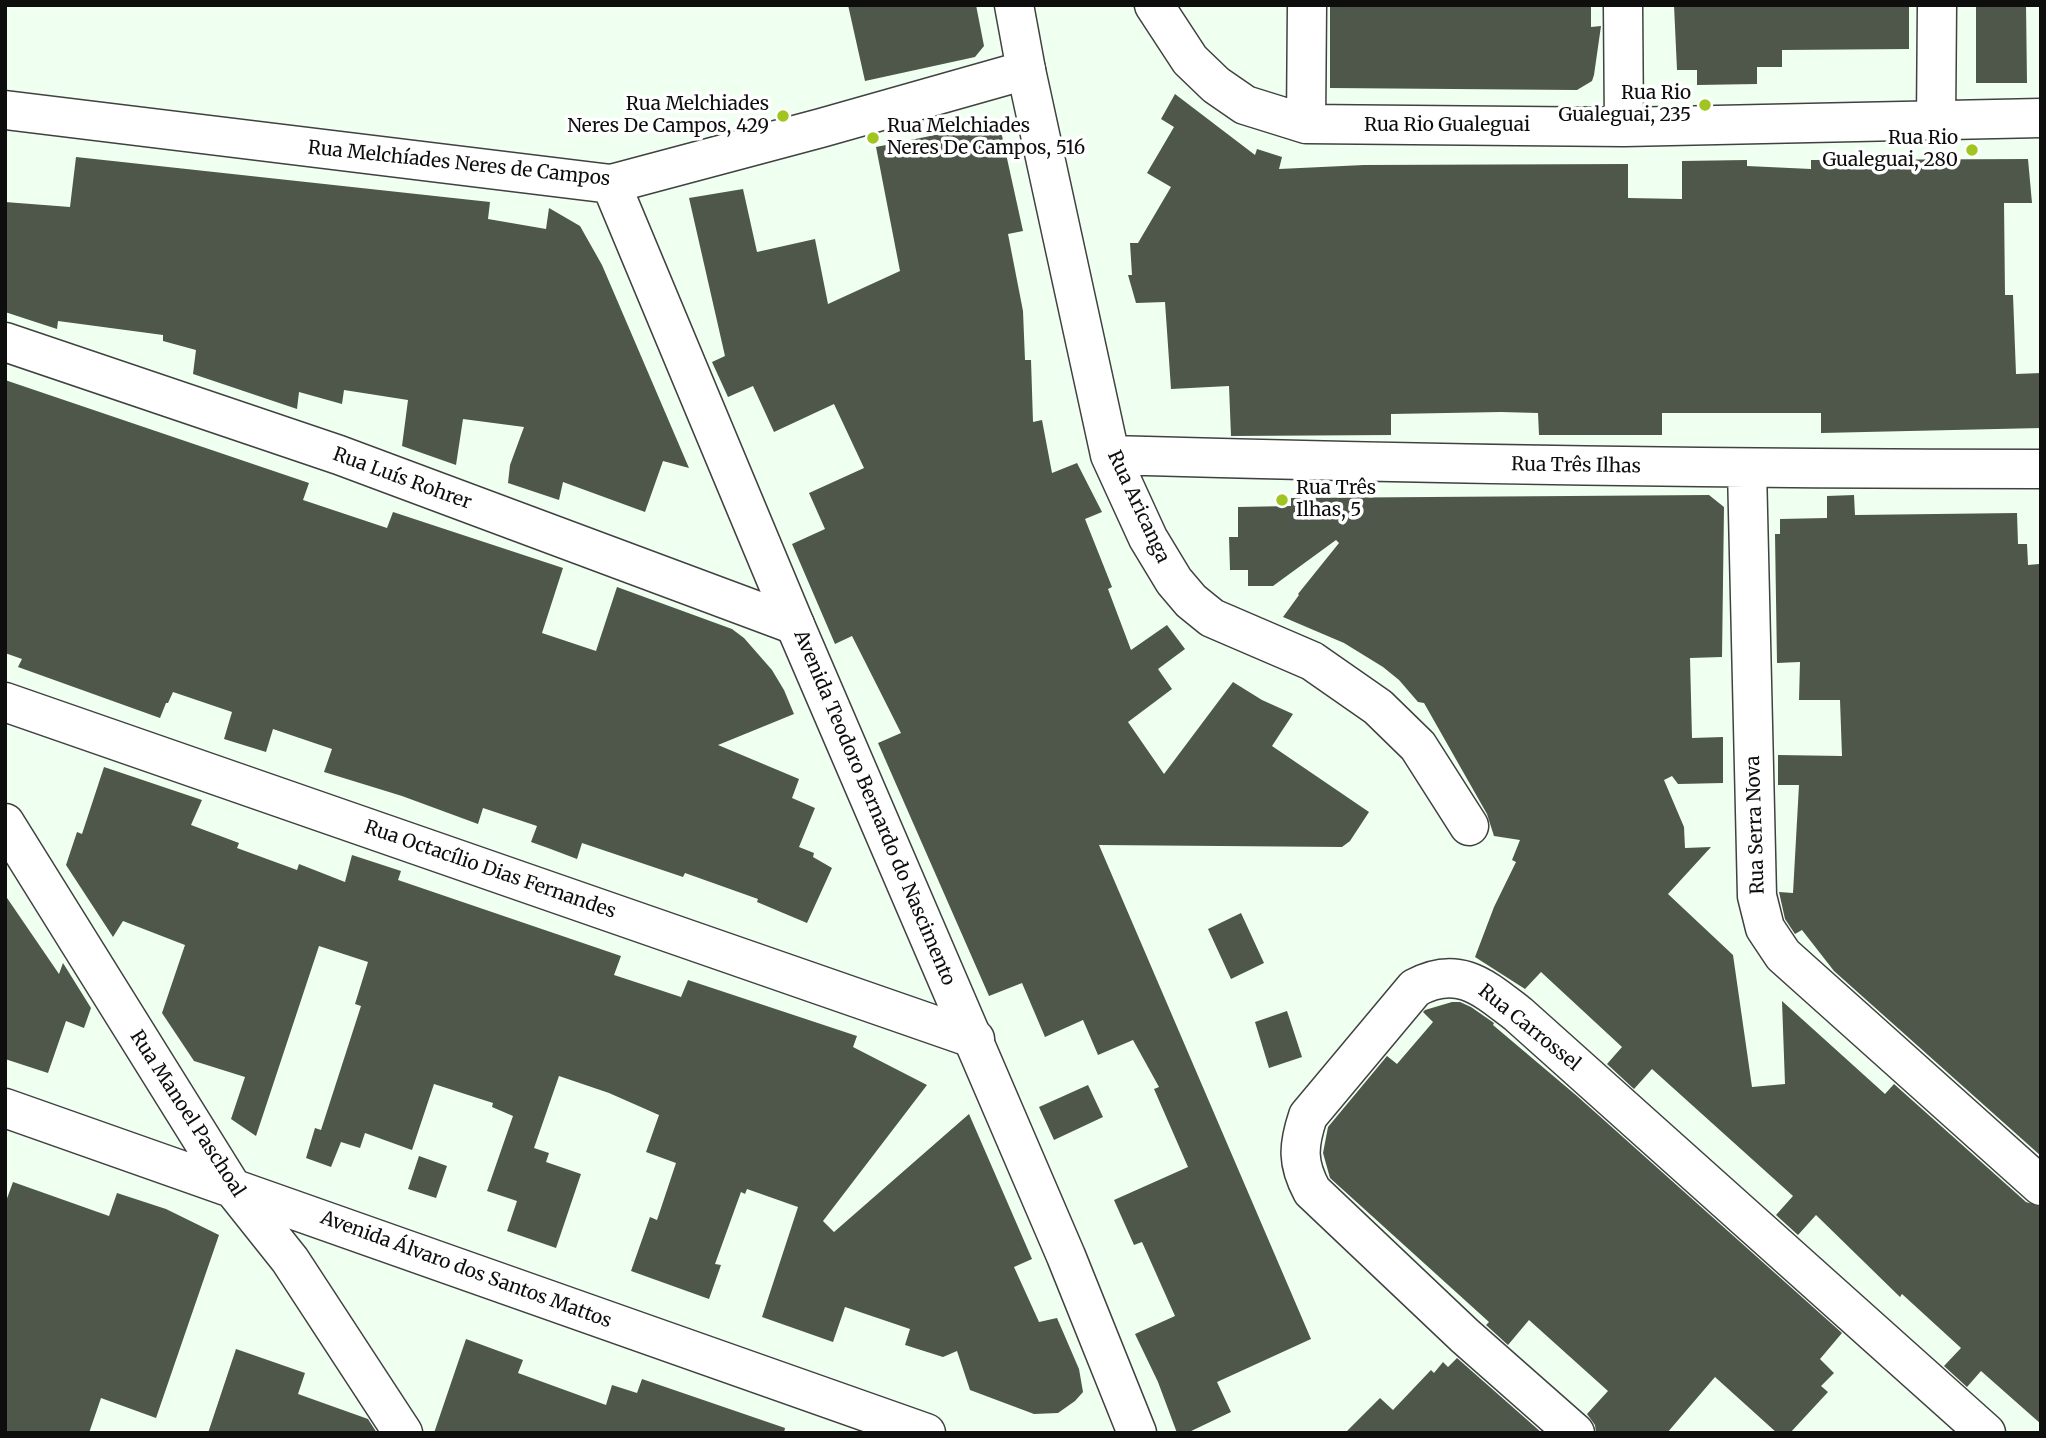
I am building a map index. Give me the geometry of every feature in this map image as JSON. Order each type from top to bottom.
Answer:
[{"type":"street","name":"Rua Aricanga","points":[[1014,5],[1110,455],[1148,538],[1174,581],[1191,601],[1212,618],[1311,661],[1378,707],[1418,746],[1469,826]]},
{"type":"street","name":"Rua Rio Gualeguai","points":[[1154,5],[1191,60],[1216,85],[1245,104],[1306,124],[1624,127],[2041,118]]},
{"type":"street","points":[[1306,124],[1307,5]]},
{"type":"street","points":[[1623,5],[1624,127]]},
{"type":"street","points":[[1936,122],[1937,5]]},
{"type":"street","name":"Rua Melchíades Neres de Campos","points":[[5,110],[611,184],[1026,70]]},
{"type":"street","name":"Avenida Teodoro Bernardo do Nascimento","points":[[611,184],[795,625],[975,1039],[1137,1433]]},
{"type":"street","name":"Rua Luís Rohrer","points":[[5,342],[339,455],[795,625]]},
{"type":"street","name":"Rua Três Ilhas","points":[[1110,455],[1747,469],[2041,468]]},
{"type":"street","name":"Rua Serra Nova","points":[[1747,469],[1757,896],[1765,928],[1783,955],[2041,1186]]},
{"type":"street","name":"Rua Octacílio Dias Fernandes","points":[[5,702],[975,1039]]},
{"type":"street","name":"Rua Manoel Paschoal","points":[[5,823],[231,1186],[290,1260],[403,1433]]},
{"type":"street","name":"Rua Carrossel","points":[[1575,1433],[1465,1336],[1312,1191],[1305,1178],[1299,1153],[1300,1138],[1308,1116],[1415,988],[1426,982],[1456,979],[1479,984],[1518,1014],[1986,1433]]},
{"type":"street","name":"Avenida Álvaro dos Santos Mattos","points":[[5,1108],[926,1433]]},
{"type":"building","points":[[848,5],[976,5],[984,46],[975,57],[865,81]]},
{"type":"building","points":[[1591,5],[1591,27],[1601,26],[1594,75],[1592,81],[1577,90],[1330,88],[1330,6]]},
{"type":"building","points":[[1674,5],[1909,5],[1909,49],[1782,50],[1782,67],[1757,67],[1757,84],[1697,85],[1697,70],[1677,70]]},
{"type":"building","points":[[1976,5],[2026,5],[2027,83],[1976,83]]},
{"type":"building","points":[[1175,94],[1255,155],[1257,149],[1282,157],[1279,169],[1364,165],[1628,164],[1628,198],[1682,199],[1682,161],[1747,160],[1747,166],[1811,169],[1811,160],[2028,159],[2032,203],[2004,203],[2005,295],[2013,295],[2016,374],[2041,373],[2041,428],[1821,433],[1821,413],[1662,413],[1662,435],[1539,435],[1538,413],[1501,412],[1391,414],[1391,435],[1231,436],[1229,386],[1171,389],[1165,302],[1136,303],[1128,275],[1132,275],[1130,243],[1138,243],[1171,187],[1147,173],[1174,127],[1161,119]]},
{"type":"building","points":[[999,122],[1023,231],[1008,234],[1023,311],[1025,360],[1031,360],[1033,422],[1042,420],[1052,473],[1077,463],[1102,512],[1085,519],[1112,587],[1108,589],[1131,650],[1167,625],[1185,649],[1158,669],[1172,689],[1128,722],[1164,774],[1233,682],[1262,700],[1293,714],[1272,746],[1369,812],[1350,841],[1342,847],[1099,845],[1311,1339],[1217,1382],[1231,1412],[1187,1433],[1177,1433],[1158,1382],[1135,1334],[1175,1316],[1142,1242],[1134,1245],[1114,1200],[1188,1167],[1154,1089],[1159,1087],[1133,1040],[1098,1055],[1083,1020],[1045,1037],[1022,983],[989,996],[878,743],[901,733],[852,636],[835,644],[792,544],[825,529],[809,493],[864,468],[834,404],[774,432],[753,386],[728,397],[712,362],[725,356],[689,198],[743,189],[757,252],[815,239],[828,304],[900,271],[876,147]]},
{"type":"building","points":[[76,157],[490,202],[488,219],[546,229],[549,208],[580,226],[602,265],[689,468],[663,461],[645,512],[563,482],[559,500],[508,483],[510,465],[524,427],[463,419],[456,465],[402,446],[408,400],[344,390],[342,404],[299,392],[297,409],[193,374],[196,350],[163,341],[163,335],[58,321],[57,329],[5,312],[5,202],[70,207]]},
{"type":"building","points":[[5,380],[309,483],[303,500],[387,528],[393,512],[563,568],[542,633],[596,651],[617,587],[732,629],[744,638],[772,670],[794,714],[718,745],[799,779],[792,798],[815,808],[799,847],[814,853],[813,857],[832,868],[807,923],[757,902],[758,899],[685,873],[683,877],[582,843],[577,859],[531,842],[537,826],[483,808],[478,824],[402,796],[324,772],[332,749],[273,729],[266,752],[224,739],[232,712],[173,692],[160,718],[18,667],[22,659],[5,653]]},
{"type":"building","points":[[1709,495],[1724,507],[1722,657],[1690,658],[1692,738],[1723,737],[1723,783],[1678,784],[1672,776],[1664,780],[1684,827],[1685,848],[1711,847],[1668,894],[1733,955],[1752,1087],[1785,1084],[1782,1001],[1885,1094],[1894,1084],[2026,1202],[2041,1207],[2041,1424],[1981,1371],[1967,1387],[1944,1366],[1961,1348],[1902,1294],[1900,1297],[1816,1215],[1798,1235],[1776,1215],[1793,1196],[1652,1069],[1634,1089],[1607,1064],[1622,1047],[1541,972],[1525,989],[1475,957],[1494,907],[1516,862],[1512,860],[1520,840],[1494,836],[1487,814],[1424,703],[1418,702],[1399,680],[1383,667],[1344,643],[1283,617],[1339,543],[1336,540],[1273,586],[1248,586],[1248,570],[1230,570],[1229,537],[1238,537],[1238,507],[1291,506],[1291,498]]},
{"type":"building","points":[[1854,495],[1855,515],[2017,513],[2018,544],[2027,544],[2028,565],[2039,564],[2041,1156],[1834,971],[1802,930],[1795,934],[1785,919],[1779,892],[1793,893],[1799,785],[1778,785],[1778,755],[1842,756],[1840,700],[1799,700],[1800,662],[1777,663],[1775,534],[1780,534],[1780,519],[1827,518],[1827,496]]},
{"type":"building","points":[[104,767],[202,800],[191,825],[239,843],[237,848],[297,870],[299,864],[345,882],[352,855],[401,871],[398,880],[621,956],[614,975],[681,997],[688,980],[857,1036],[853,1047],[927,1085],[823,1221],[834,1232],[969,1114],[1032,1259],[1014,1267],[1039,1322],[1057,1318],[1079,1369],[1083,1392],[1058,1413],[1034,1414],[970,1390],[957,1351],[943,1357],[905,1345],[910,1329],[845,1307],[833,1342],[762,1317],[798,1207],[747,1189],[745,1194],[741,1192],[715,1264],[721,1265],[709,1299],[631,1271],[650,1217],[657,1220],[676,1163],[646,1152],[659,1115],[609,1093],[559,1076],[534,1148],[549,1153],[546,1162],[581,1174],[556,1248],[507,1231],[517,1201],[487,1191],[513,1116],[492,1107],[493,1103],[434,1084],[412,1150],[365,1133],[360,1148],[341,1142],[331,1167],[306,1158],[315,1128],[321,1130],[361,1006],[355,1004],[368,962],[319,946],[256,1136],[231,1119],[245,1077],[194,1061],[162,1013],[185,945],[123,921],[113,937],[66,865],[77,832],[82,834]]},
{"type":"building","points":[[5,895],[59,974],[63,963],[91,1008],[84,1028],[66,1021],[48,1073],[5,1059]]},
{"type":"building","points":[[1241,913],[1264,963],[1231,979],[1208,929]]},
{"type":"building","points":[[1452,1002],[1471,1007],[1494,1023],[1493,1025],[1577,1096],[1842,1333],[1820,1359],[1834,1373],[1821,1386],[1828,1392],[1790,1433],[1777,1433],[1715,1377],[1667,1433],[1596,1433],[1595,1425],[1587,1414],[1608,1391],[1529,1320],[1508,1345],[1486,1325],[1489,1322],[1330,1178],[1323,1153],[1328,1127],[1387,1056],[1397,1064],[1433,1022],[1423,1012]]},
{"type":"building","points":[[1287,1011],[1302,1057],[1269,1068],[1255,1022]]},
{"type":"building","points":[[1088,1085],[1103,1117],[1054,1140],[1039,1107]]},
{"type":"building","points":[[419,1156],[447,1166],[436,1198],[408,1189]]},
{"type":"building","points":[[13,1182],[109,1216],[117,1193],[166,1209],[219,1235],[156,1418],[101,1398],[89,1433],[5,1433],[5,1204]]},
{"type":"building","points":[[466,1339],[523,1360],[518,1373],[606,1405],[612,1385],[637,1393],[642,1379],[785,1428],[784,1433],[434,1433]]},
{"type":"building","points":[[236,1349],[305,1373],[298,1394],[368,1419],[377,1433],[208,1433]]},
{"type":"building","points":[[1457,1358],[1542,1433],[1345,1433],[1380,1398],[1393,1410],[1431,1370],[1434,1373],[1443,1362],[1448,1367]]},
{"type":"place","name":"Rua Rio Gualeguai, 235","points":[[1705,105]]},
{"type":"place","name":"Rua Melchiades Neres De Campos, 429","points":[[783,116]]},
{"type":"place","name":"Rua Melchiades Neres De Campos, 516","points":[[873,138]]},
{"type":"place","name":"Rua Rio Gualeguai, 280","points":[[1972,150]]},
{"type":"place","name":"Rua Três Ilhas, 5","points":[[1282,500]]}]
